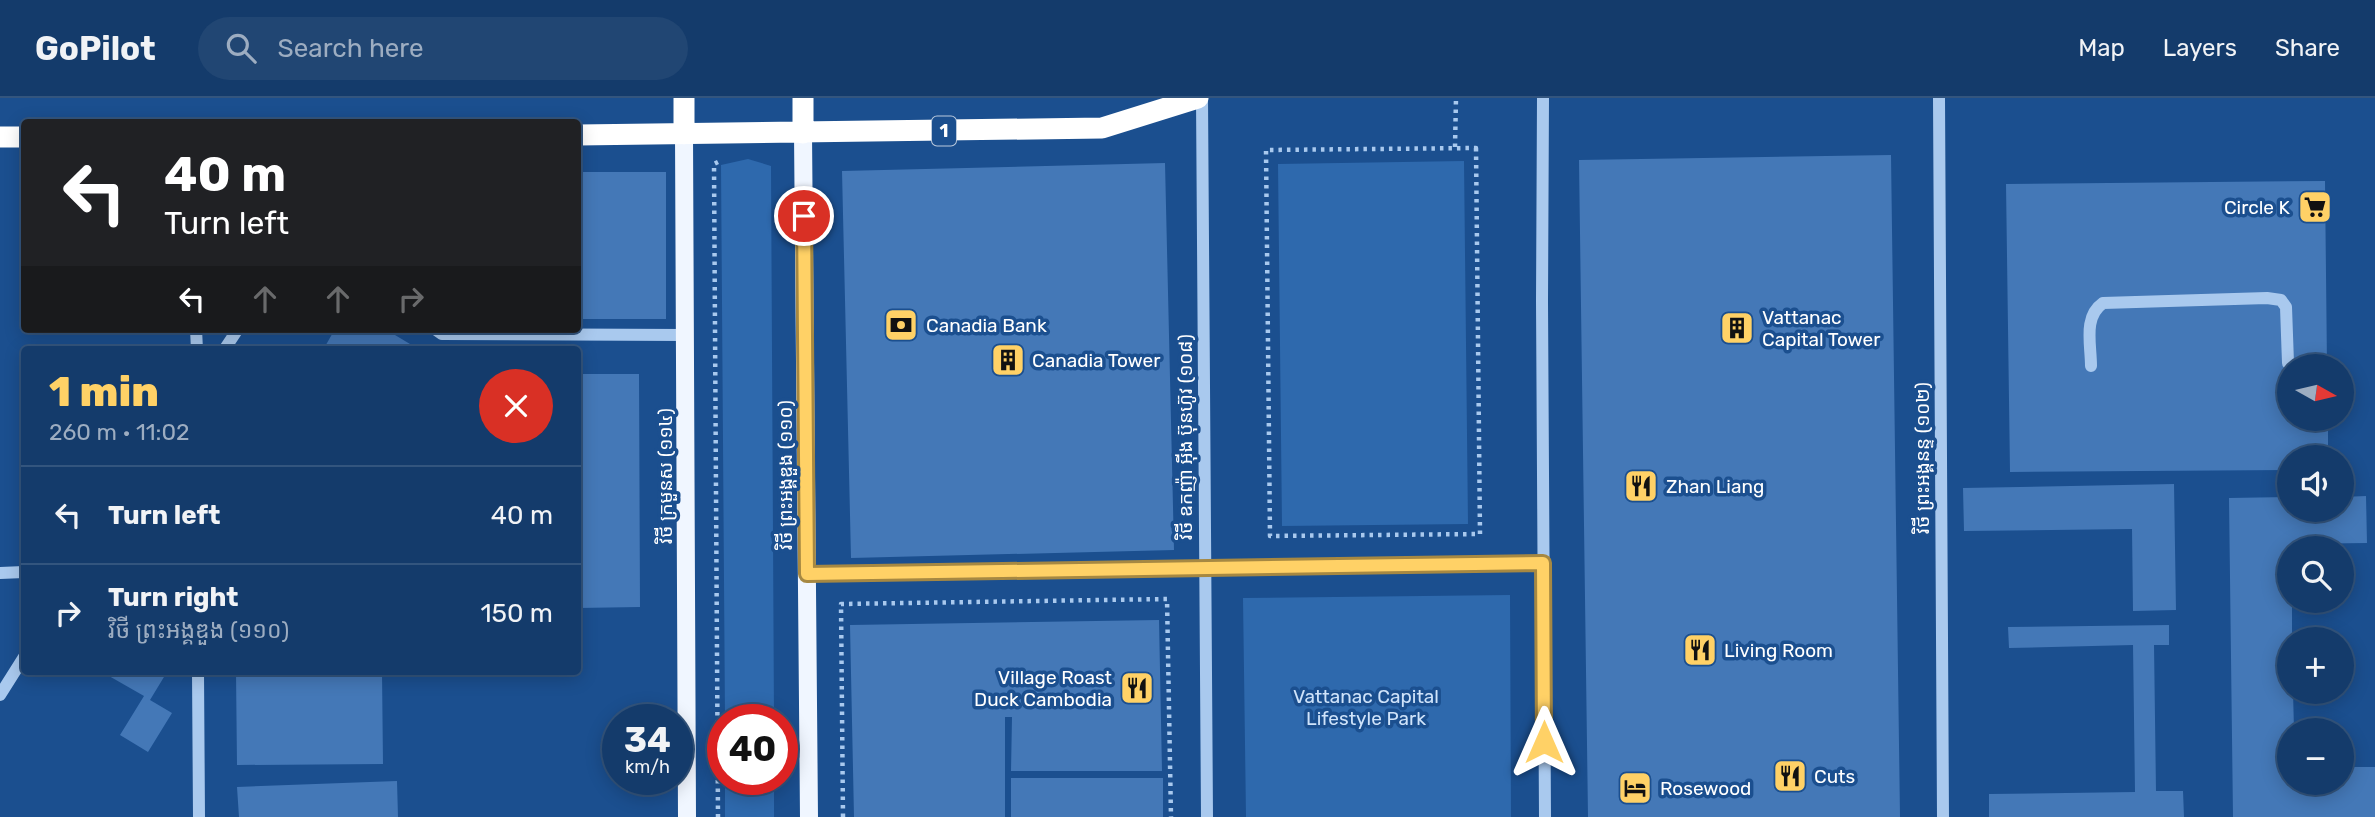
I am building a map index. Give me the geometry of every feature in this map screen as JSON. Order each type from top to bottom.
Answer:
[{"type":"highway","points":[[684,98],[684,134]]},
{"type":"highway","points":[[803,98],[803,133]]},
{"type":"highway","name":"1","points":[[581,135],[1102,128],[1200,98]]},
{"type":"highway","points":[[0,137],[21,137]]},
{"type":"main road","name":"វិថី ព្រះអង្គឌួង (១១០)","points":[[803,133],[809,817]]},
{"type":"main road","name":"វិថី ក្រមួនស (១១៤)","points":[[684,134],[687,817]]},
{"type":"street","name":"វិថី ឧកញ៉ា អ៊ីង ប៊ុនហ៊ូវ (១០៨)","points":[[1200,98],[1207,817]]},
{"type":"street","points":[[1543,98],[1545,817]]},
{"type":"street","name":"វិថី ព្រះអង្គនន្ទ (១០២)","points":[[1939,98],[1943,817]]},
{"type":"street","points":[[2091,366],[2090,320],[2094,309],[2103,303],[2267,298],[2281,300],[2286,307],[2288,354]]},
{"type":"street","points":[[441,333],[685,335]]},
{"type":"street","points":[[807,574],[1543,563]]},
{"type":"street","points":[[0,573],[21,572]]},
{"type":"street","points":[[0,695],[21,662]]},
{"type":"street","points":[[198,675],[199,817]]},
{"type":"path","points":[[1455,147],[1456,98]]},
{"type":"path","points":[[1455,147],[1476,148],[1480,534],[1270,536],[1266,150],[1455,147]]},
{"type":"path","points":[[718,817],[714,164],[723,160]]},
{"type":"path","points":[[843,817],[841,604],[1167,600],[1171,817]]},
{"type":"green space","points":[[748,159],[771,166],[774,704],[725,704],[721,165]]},
{"type":"green space","points":[[1464,161],[1468,524],[1282,526],[1278,164]]},
{"type":"green space","name":"Vattanac Capital Lifestyle Park","points":[[1510,595],[1511,817],[1246,817],[1243,598]]},
{"type":"green space","points":[[725,795],[774,795],[774,817],[725,817]]},
{"type":"building","name":"Vattanac Capital Tower","points":[[1891,155],[1900,817],[1588,817],[1579,160]]},
{"type":"building","name":"Canadia Tower","points":[[1165,163],[1174,550],[851,558],[842,171]]},
{"type":"building","points":[[581,172],[666,172],[666,319],[581,319]]},
{"type":"building","points":[[2325,181],[2327,354],[2277,354],[2277,431],[2328,431],[2328,445],[2277,445],[2277,470],[2010,472],[2006,184]]},
{"type":"building","points":[[333,333],[392,333],[413,346],[325,346]]},
{"type":"building","points":[[581,374],[639,374],[640,607],[581,608]]},
{"type":"building","points":[[2174,484],[2176,610],[2133,611],[2132,529],[1964,531],[1963,488]]},
{"type":"building","points":[[2354,496],[2366,496],[2367,543],[2354,543],[2354,536],[2277,536],[2277,613],[2292,613],[2292,627],[2277,627],[2277,704],[2293,704],[2294,718],[2277,718],[2277,795],[2354,795],[2354,767],[2375,767],[2375,817],[2233,817],[2229,498],[2277,497],[2277,522],[2354,522]]},
{"type":"building","points":[[1159,620],[1162,771],[1011,771],[1012,717],[1005,717],[1005,817],[854,817],[850,625]]},
{"type":"building","points":[[2169,625],[2169,645],[2154,645],[2156,791],[2183,791],[2184,817],[1989,817],[1989,794],[2135,792],[2133,645],[2009,648],[2008,627]]},
{"type":"building","points":[[107,675],[165,675],[150,700],[172,713],[148,752],[120,735],[144,696]]},
{"type":"building","points":[[236,675],[382,675],[383,764],[237,765]]},
{"type":"building","points":[[1011,778],[1163,778],[1163,817],[1011,817]]},
{"type":"building","points":[[397,781],[398,817],[239,817],[237,787]]},
{"type":"place","name":"Circle K","points":[[2315,207]]},
{"type":"place","name":"Canadia Bank","points":[[901,325]]},
{"type":"place","name":"Vattanac Capital Tower","points":[[1737,328]]},
{"type":"place","name":"Canadia Tower","points":[[1008,360]]},
{"type":"place","name":"Zhan Liang","points":[[1641,486]]},
{"type":"place","name":"Living Room","points":[[1700,650]]},
{"type":"place","name":"Village Roast Duck Cambodia","points":[[1137,688]]},
{"type":"place","name":"Cuts","points":[[1790,776]]},
{"type":"place","name":"Rosewood","points":[[1635,788]]},
{"type":"route","points":[[804,216],[807,574],[1543,563],[1544,742]]}]
